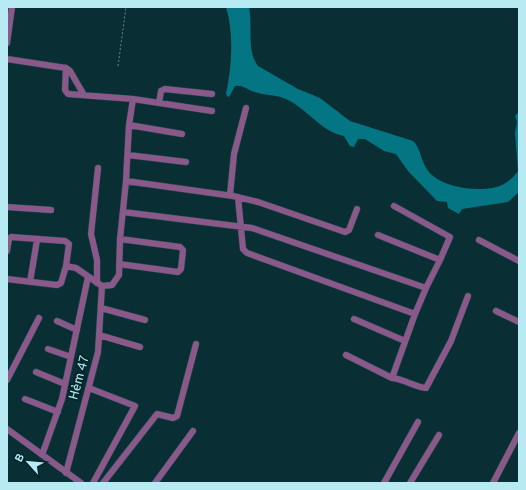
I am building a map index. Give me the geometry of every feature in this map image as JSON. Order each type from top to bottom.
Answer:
[{"type":"street","points":[[7,43],[12,7]]},
{"type":"street","points":[[7,59],[66,68],[70,71],[84,95]]},
{"type":"street","points":[[66,68],[66,93],[133,99],[212,110]]},
{"type":"street","points":[[159,103],[161,91],[165,88],[212,94]]},
{"type":"street","points":[[66,266],[76,268],[99,285],[112,285],[119,275],[120,239],[126,181],[129,125],[133,99]]},
{"type":"street","points":[[228,194],[234,154],[246,108]]},
{"type":"street","points":[[129,125],[182,134]]},
{"type":"street","points":[[128,155],[186,162]]},
{"type":"street","name":"Hẻm 47","points":[[66,473],[98,352],[101,308],[97,260],[91,234],[98,168]]},
{"type":"street","points":[[126,181],[228,194],[345,232],[349,230],[357,209]]},
{"type":"street","points":[[238,197],[243,249],[246,253],[415,314]]},
{"type":"street","points":[[392,378],[415,314],[450,237],[394,206]]},
{"type":"street","points":[[7,207],[51,210]]},
{"type":"street","points":[[123,212],[240,225],[309,247],[426,288]]},
{"type":"street","points":[[378,235],[440,260]]},
{"type":"street","points":[[7,251],[11,237],[67,242],[66,266],[60,285],[7,280]]},
{"type":"street","points":[[119,264],[178,272],[181,269],[183,250],[180,247],[120,239]]},
{"type":"street","points":[[30,282],[37,240]]},
{"type":"street","points":[[479,240],[519,261]]},
{"type":"street","points":[[42,454],[58,412],[88,278]]},
{"type":"street","points":[[346,355],[392,378],[405,380],[421,388],[426,388],[451,341],[468,296]]},
{"type":"street","points":[[101,308],[145,320]]},
{"type":"street","points":[[496,311],[519,322]]},
{"type":"street","points":[[7,380],[40,318]]},
{"type":"street","points":[[354,319],[405,341]]},
{"type":"street","points":[[57,321],[77,330]]},
{"type":"street","points":[[99,336],[140,347]]},
{"type":"street","points":[[102,483],[157,414],[173,418],[177,416],[196,344]]},
{"type":"street","points":[[48,349],[71,358]]},
{"type":"street","points":[[36,372],[65,384]]},
{"type":"street","points":[[89,388],[135,406],[93,483]]},
{"type":"street","points":[[25,399],[58,412]]},
{"type":"street","points":[[384,483],[418,422]]},
{"type":"street","points":[[7,429],[81,483]]},
{"type":"street","points":[[155,483],[193,431]]},
{"type":"street","points":[[410,483],[439,434]]},
{"type":"street","points":[[493,483],[518,436]]},
{"type":"path","points":[[118,66],[126,7]]},
{"type":"water","points":[[226,7],[249,7],[252,53],[258,66],[298,89],[320,98],[350,121],[413,141],[418,148],[428,171],[445,183],[462,188],[480,189],[499,186],[511,179],[518,171],[515,133],[517,122],[515,116],[519,112],[519,192],[508,202],[462,209],[459,214],[448,208],[447,202],[437,201],[408,171],[396,154],[384,151],[365,139],[358,139],[354,147],[350,146],[344,136],[329,130],[295,104],[284,98],[257,93],[238,86],[235,86],[229,97],[227,96],[226,94],[230,72],[231,39],[229,18]]}]
